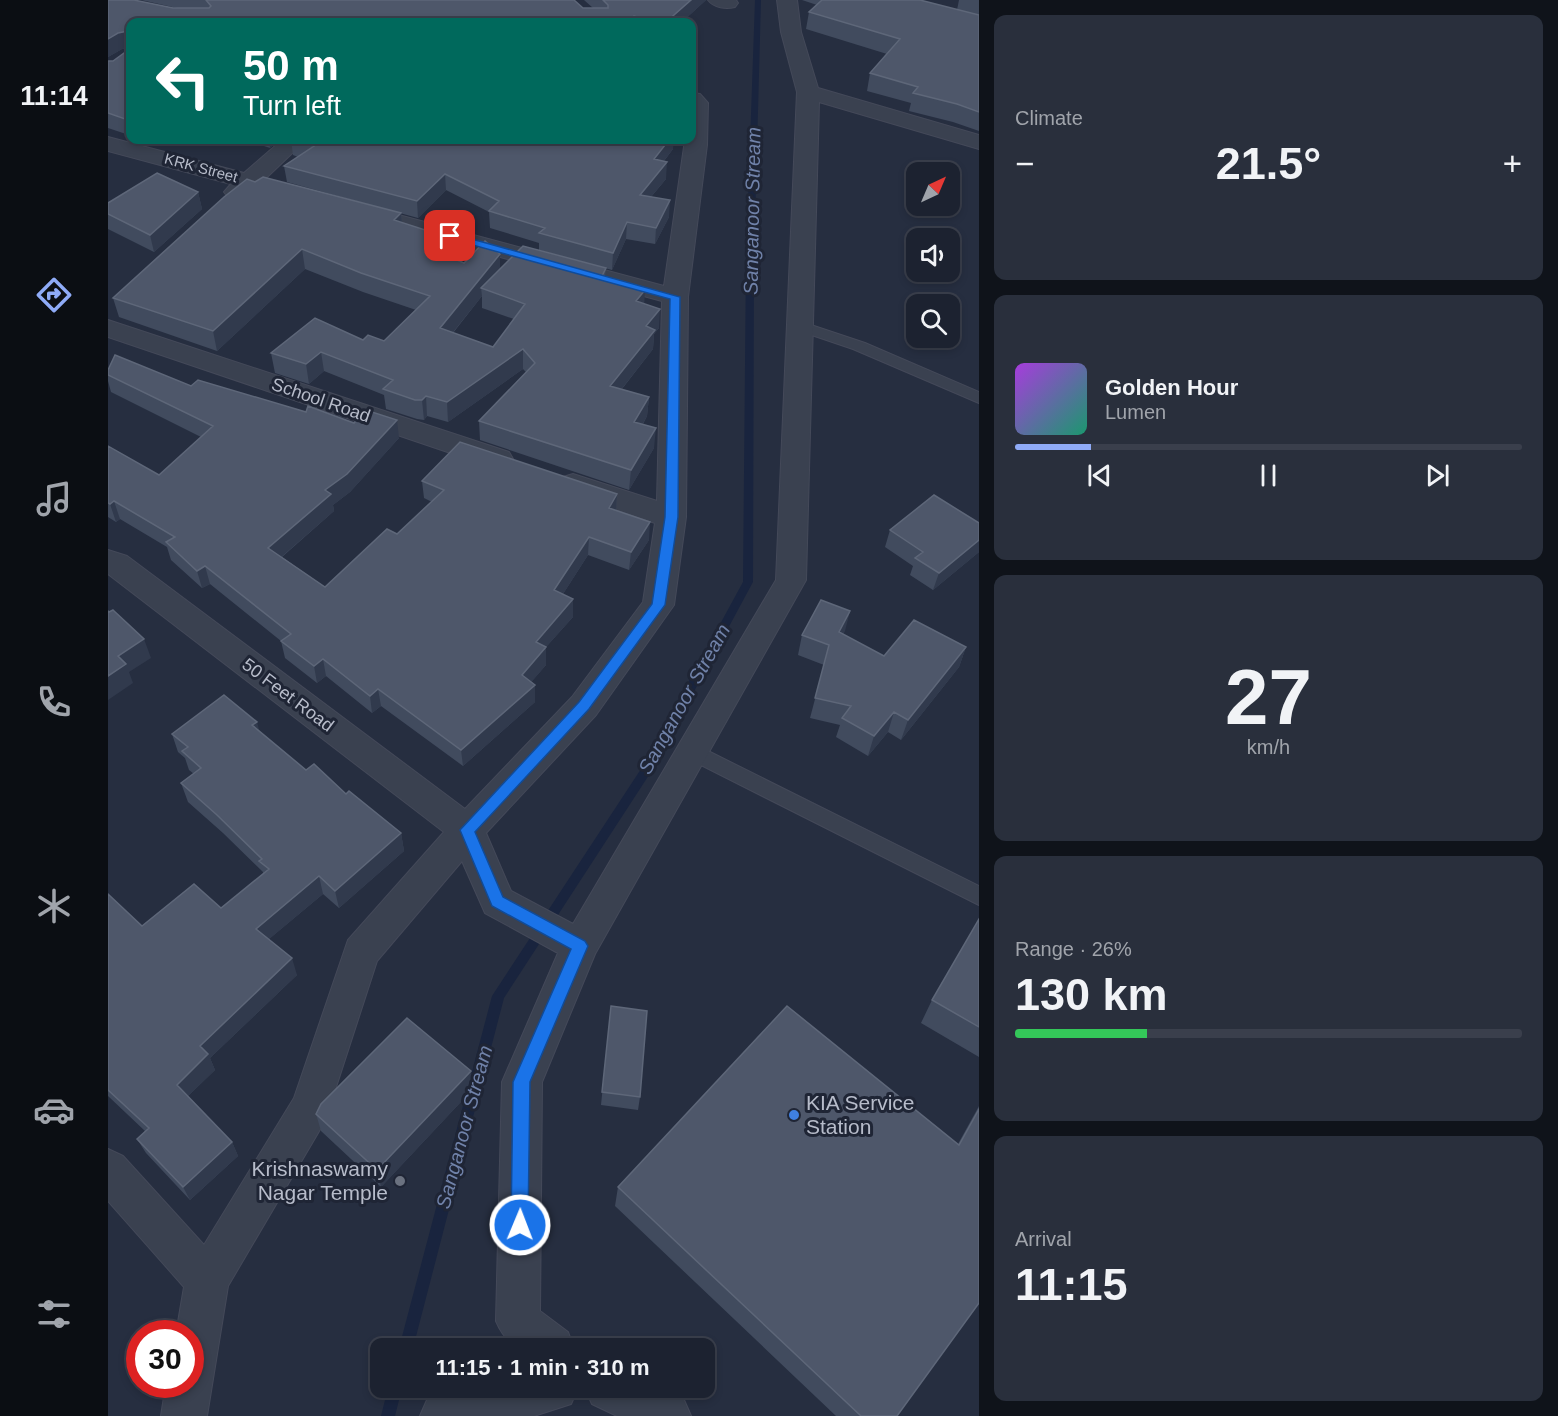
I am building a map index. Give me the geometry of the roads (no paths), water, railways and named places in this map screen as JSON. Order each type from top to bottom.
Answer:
[{"type":"street","points":[[539,1338],[518,1321],[522,1082],[580,946],[791,580],[808,92],[791,32],[787,0]]},
{"type":"street","points":[[808,92],[979,142]]},
{"type":"street","name":"KRK Street","points":[[108,144],[306,196]]},
{"type":"street","points":[[222,205],[290,144]]},
{"type":"street","points":[[200,1320],[207,1280],[311,1107],[361,952],[467,830],[584,706],[658,605],[671,517],[675,297],[686,144]]},
{"type":"street","points":[[340,206],[675,297]]},
{"type":"street","name":"School Road","points":[[108,328],[671,517]]},
{"type":"street","name":"50 Feet Road","points":[[108,561],[116,564],[467,830]]},
{"type":"street","points":[[467,830],[498,902],[580,946]]},
{"type":"street","points":[[108,1170],[207,1280]]},
{"type":"street","points":[[184,1416],[187,1398]]},
{"type":"street","points":[[443,1416],[515,1398]]},
{"type":"street","points":[[629,1398],[668,1416]]},
{"type":"lane","points":[[799,326],[859,346],[979,398]]},
{"type":"lane","points":[[692,751],[979,896]]},
{"type":"waterway","name":"Sanganoor Stream","points":[[409,1338],[498,996],[645,772],[748,582],[750,258],[758,0]]},
{"type":"waterway","name":"Sanganoor Stream","points":[[388,1416],[392,1398]]},
{"type":"place","name":"KIA Service Station","points":[[794,1115]]},
{"type":"place","name":"Krishnaswamy Nagar Temple","points":[[400,1181]]}]
